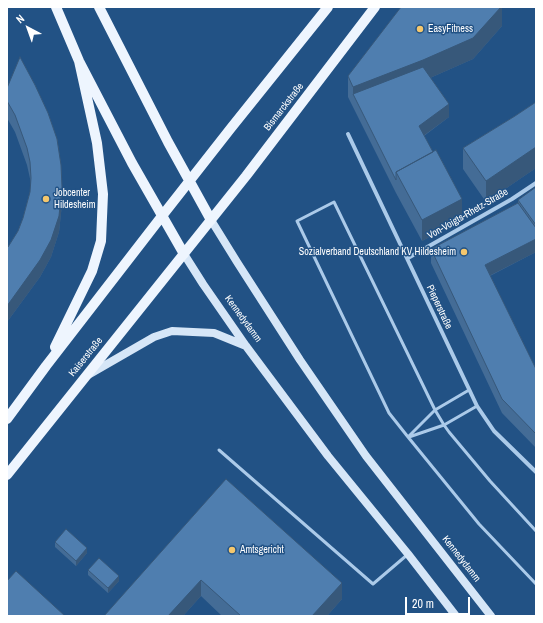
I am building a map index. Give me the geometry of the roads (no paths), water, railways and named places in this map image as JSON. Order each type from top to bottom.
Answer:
[{"type":"main road","name":"Kennedydamm","points":[[56,7],[79,61],[132,163],[184,254],[203,284],[246,346],[328,456],[408,554],[456,616]]},
{"type":"main road","name":"Kennedydamm","points":[[99,7],[168,142],[211,220],[300,360],[366,456],[491,616]]},
{"type":"main road","points":[[7,419],[162,216],[328,7]]},
{"type":"main road","name":"Bismarckstraße","points":[[184,254],[330,68],[375,7]]},
{"type":"main road","points":[[46,366],[92,271],[101,241],[103,194],[97,143],[79,61]]},
{"type":"main road","name":"Kaiserstraße","points":[[7,475],[184,254]]},
{"type":"main road","points":[[86,376],[154,337],[172,331],[214,333],[246,346]]},
{"type":"street","name":"Pieperstraße","points":[[348,134],[477,406],[494,431],[536,472]]},
{"type":"street","name":"Von-Voigts-Rhetz-Straße","points":[[408,258],[512,199],[536,183]]},
{"type":"lane","points":[[536,531],[490,482],[444,425],[435,410],[334,202],[297,221],[389,413],[479,524],[536,584]]},
{"type":"lane","points":[[408,437],[435,410],[469,390]]},
{"type":"lane","points":[[408,437],[444,425],[477,406]]},
{"type":"lane","points":[[219,450],[373,584],[408,554]]},
{"type":"place","name":"EasyFitness","points":[[420,29]]},
{"type":"place","name":"Jobcenter Hildesheim","points":[[46,199]]},
{"type":"place","name":"Sozialverband Deutschland KV Hildesheim","points":[[464,252]]},
{"type":"place","name":"Amtsgericht","points":[[232,550]]}]
